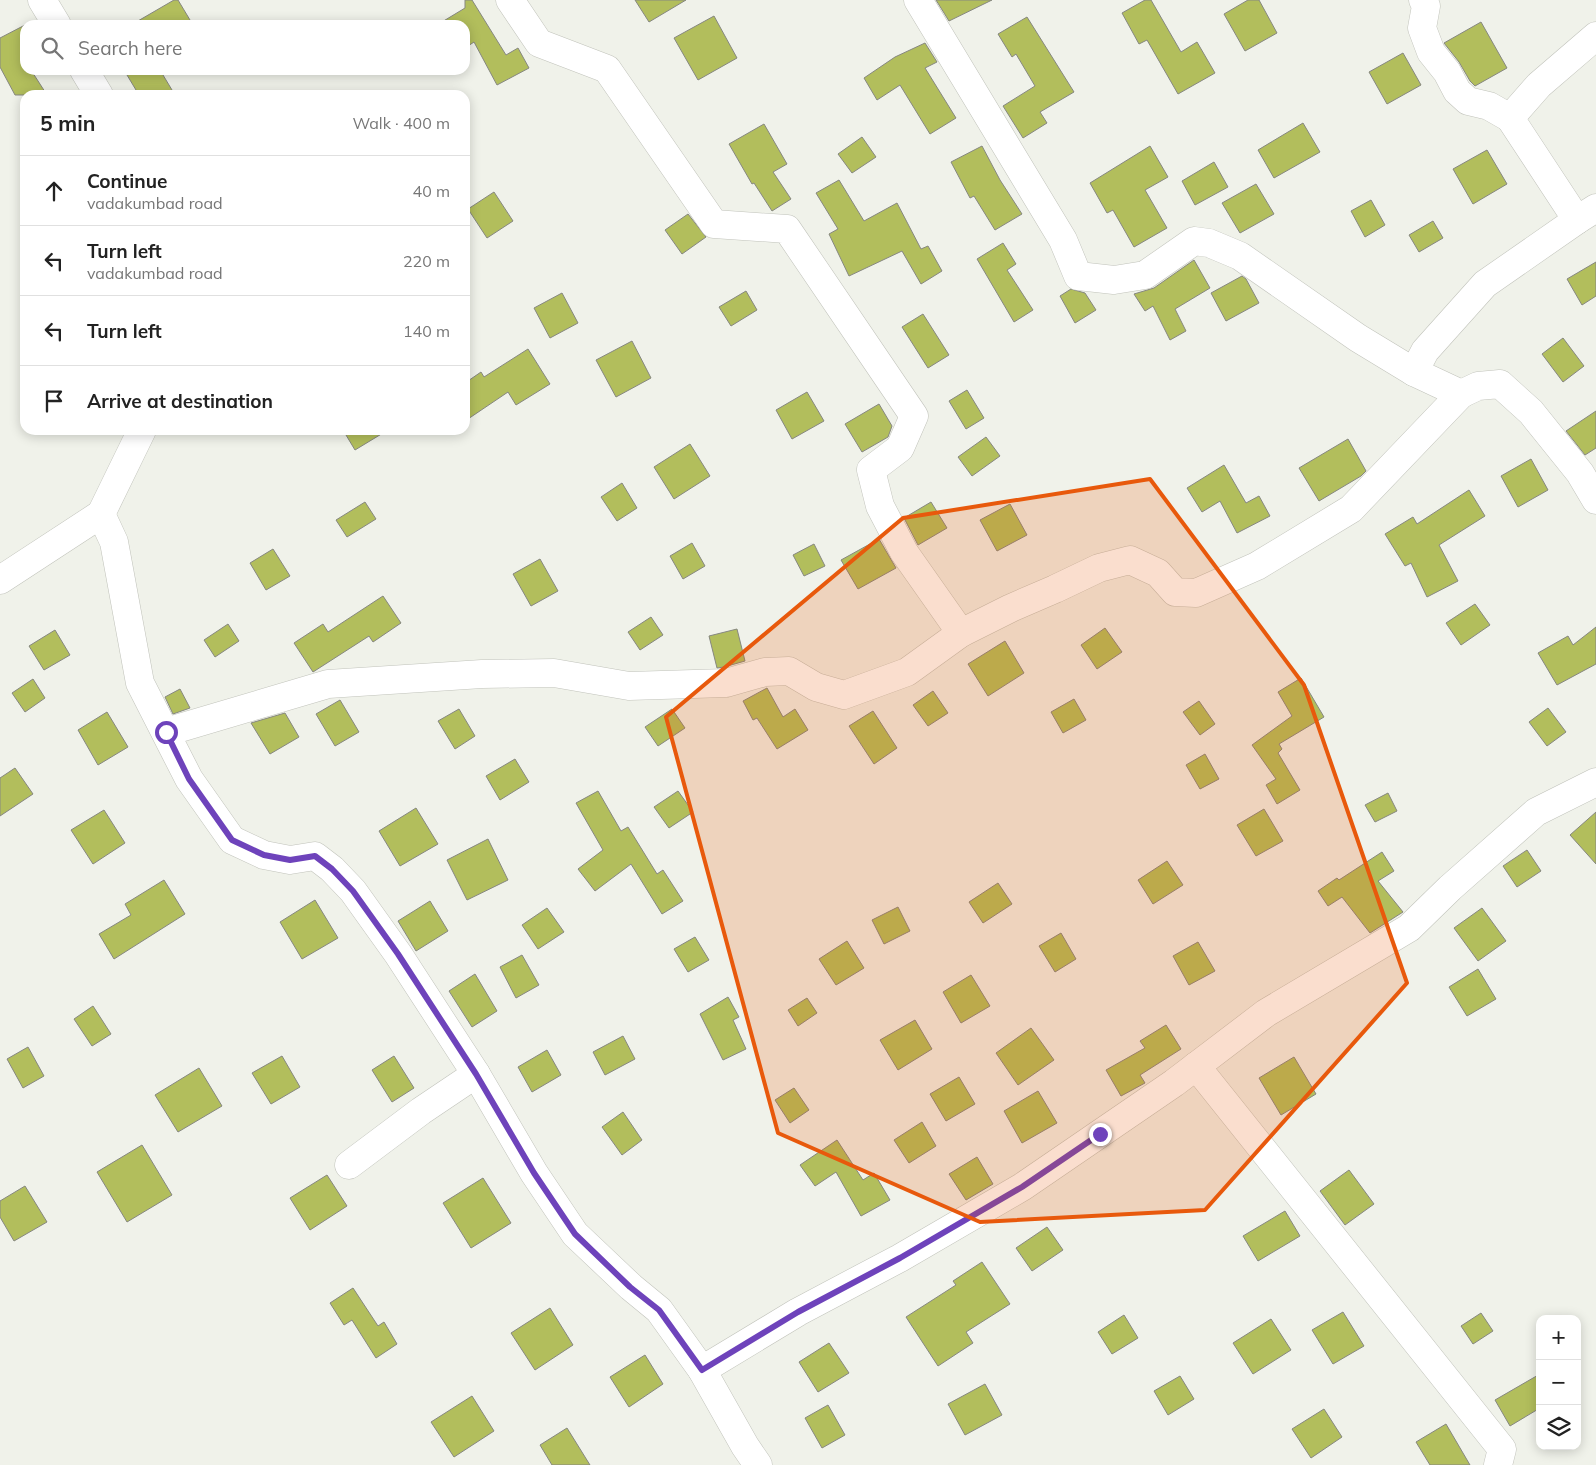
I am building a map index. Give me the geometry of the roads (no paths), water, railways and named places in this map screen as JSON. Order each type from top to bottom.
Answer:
[{"type":"street","points":[[42,0],[54,20]]},
{"type":"street","points":[[510,0],[538,43],[607,69],[714,224],[787,229],[914,416],[900,448],[871,470],[880,506],[904,552],[961,633]]},
{"type":"street","points":[[918,0],[1063,240],[1078,276],[1114,280],[1145,275],[1194,241],[1209,243],[1240,256],[1358,338],[1414,372],[1461,394]]},
{"type":"street","points":[[1414,372],[1425,350],[1485,284],[1586,214],[1510,118],[1489,106],[1468,101],[1457,91],[1431,52],[1422,28],[1426,6],[1423,0]]},
{"type":"street","points":[[1510,118],[1539,85],[1596,36]]},
{"type":"street","points":[[87,75],[96,90]]},
{"type":"street","points":[[166,732],[328,684],[482,674],[554,673],[629,686],[726,683],[765,672],[789,671],[816,687],[844,695],[907,672],[961,633],[1099,568],[1130,560],[1158,573],[1175,592],[1196,594],[1257,566],[1352,509],[1461,394],[1478,386],[1500,384],[1531,412],[1580,474],[1596,500]]},
{"type":"street","points":[[0,580],[101,514],[140,435]]},
{"type":"street","points":[[101,514],[114,542],[140,683],[189,779],[232,840],[272,857],[290,860],[315,856],[332,869],[353,891],[398,954],[476,1074],[534,1173],[575,1234],[630,1287],[659,1310],[702,1370],[745,1446],[758,1465]]},
{"type":"street","points":[[702,1370],[798,1312],[900,1258],[1022,1187],[1130,1114],[1266,1013],[1409,928],[1450,888],[1536,812],[1596,782]]},
{"type":"street","points":[[1196,1066],[1502,1449],[1498,1465]]},
{"type":"street","points":[[349,1165],[421,1111],[476,1074]]}]
